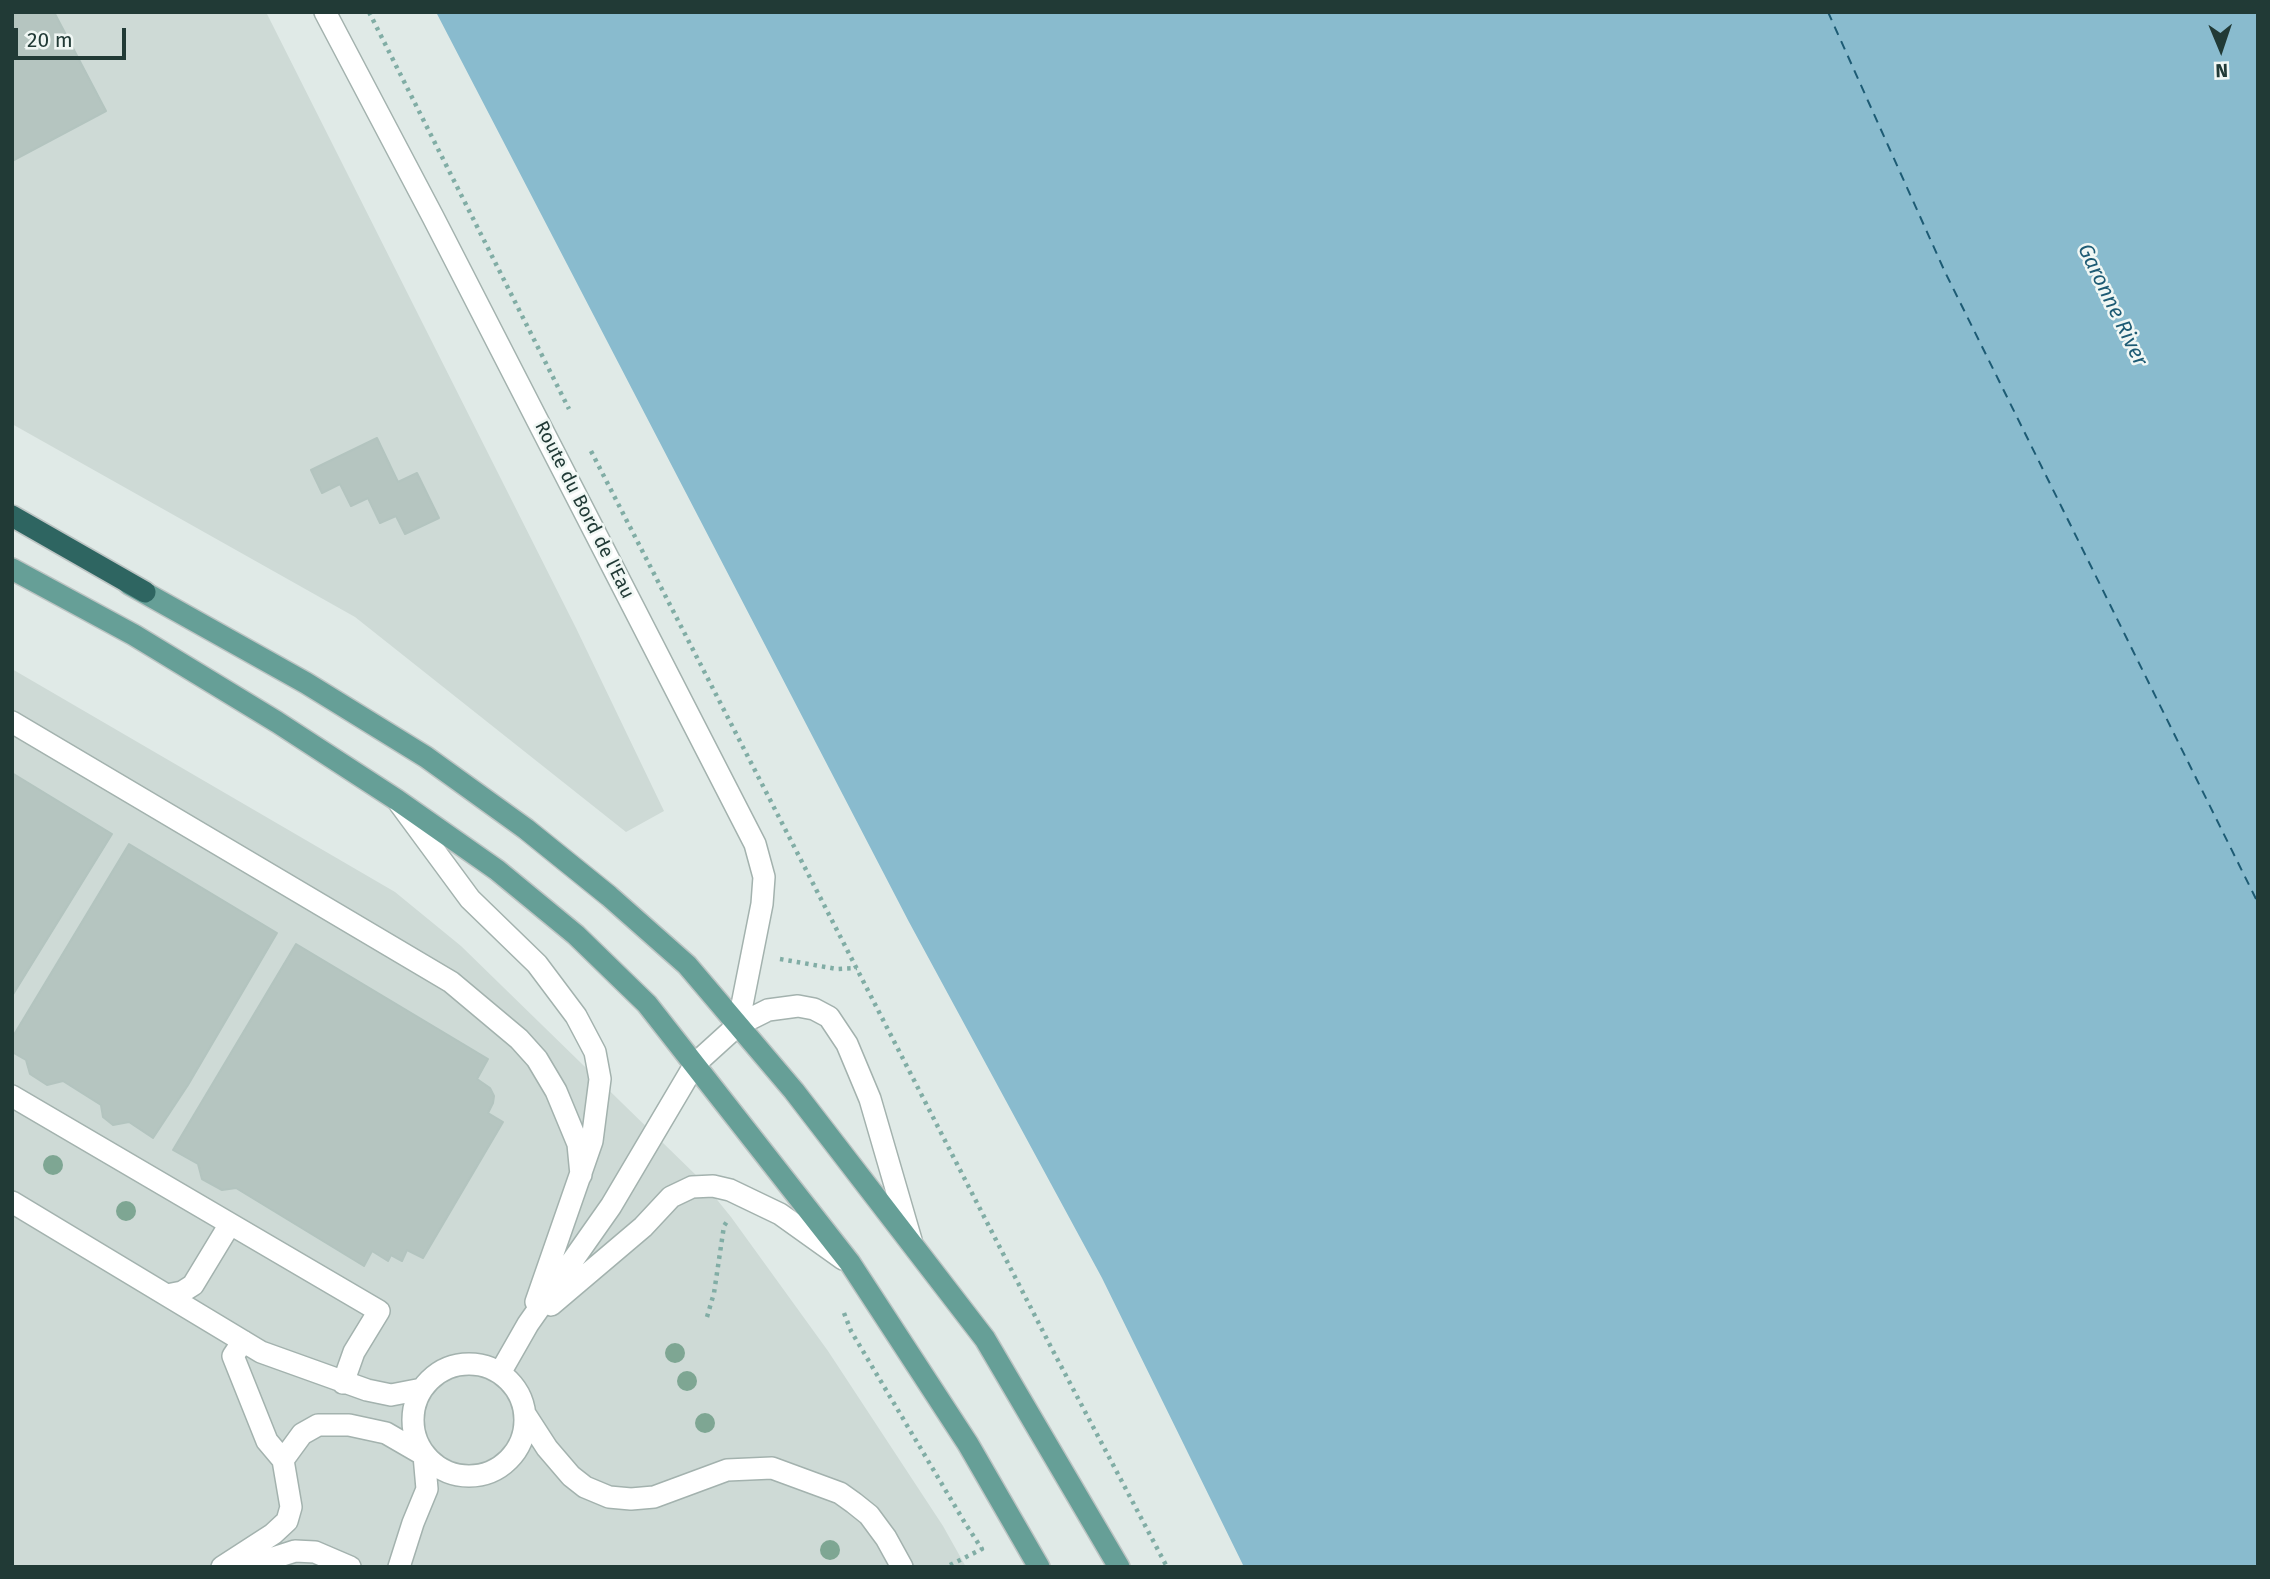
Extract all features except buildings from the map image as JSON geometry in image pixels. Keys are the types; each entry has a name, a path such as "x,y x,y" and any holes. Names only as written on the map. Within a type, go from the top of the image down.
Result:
{"highway":[{"path":"12,516 145,592"}],"main road":[{"path":"12,523 145,592 306,683 425,757 526,828 687,965 775,1068 911,1240 985,1339 1119,1567"},
{"path":"12,569 134,635 277,722 397,800 497,870 576,935 647,1004 850,1263 968,1444 1039,1567"}],"street":[{"name":"Route du Bord de l'Eau","path":"325,12 755,844 764,877 762,904 738,1025"},
{"path":"12,722 451,982 519,1039 537,1059 556,1091 578,1144 581,1175"},
{"path":"397,800 470,899 537,964 576,1016 595,1052 600,1079 592,1141 528,1324"},
{"path":"500,1373 528,1324 611,1206 695,1063 738,1025 768,1010 783,1007 814,1009 830,1017 847,1044 870,1100 911,1240"},
{"path":"12,1096 379,1311 354,1352 343,1383"},
{"path":"528,1324 643,1227 671,1197 692,1187 713,1186 730,1190 780,1214 850,1263"},
{"path":"12,1202 261,1352 343,1383 391,1395 422,1389"},
{"path":"167,1295 181,1292 193,1285 230,1223"},
{"path":"222,1567 273,1534 287,1521 291,1507 284,1460 267,1441 233,1356 243,1341"},
{"path":"284,1460 302,1434 318,1425 349,1425 386,1433 424,1455 438,1467 455,1475 472,1477 491,1472 506,1463 517,1449 524,1432 525,1414 521,1398 512,1384 500,1373 475,1365 449,1367 434,1376 422,1389 416,1401 412,1422 417,1443 424,1455 427,1489 399,1567"},
{"path":"525,1414 547,1448 571,1476 585,1487 610,1497 654,1497 727,1470 758,1467 772,1468 840,1493 869,1515 887,1538 902,1567"},
{"path":"231,1567 295,1551 315,1552 350,1567"}],"path":[{"path":"369,12 574,420"},
{"path":"587,444 1052,1349 1167,1567"},
{"path":"752,952 797,963 837,969 857,968"},
{"path":"707,1317 714,1293 724,1226 734,1212"},
{"path":"843,1311 851,1331 982,1549 946,1567"}],"shaded area":[{"path":"12,12 266,12 576,628 664,811 626,832 355,617 12,424"},
{"path":"12,669 395,892 461,946 701,1180 828,1351 943,1526 966,1567 12,1567"}],"water":[{"name":"Garonne River","path":"436,12 2258,12 2258,1567 1244,1567 1102,1278 909,922"}],"ferry route":[{"path":"1828,12 1945,272 2258,903"}]}
